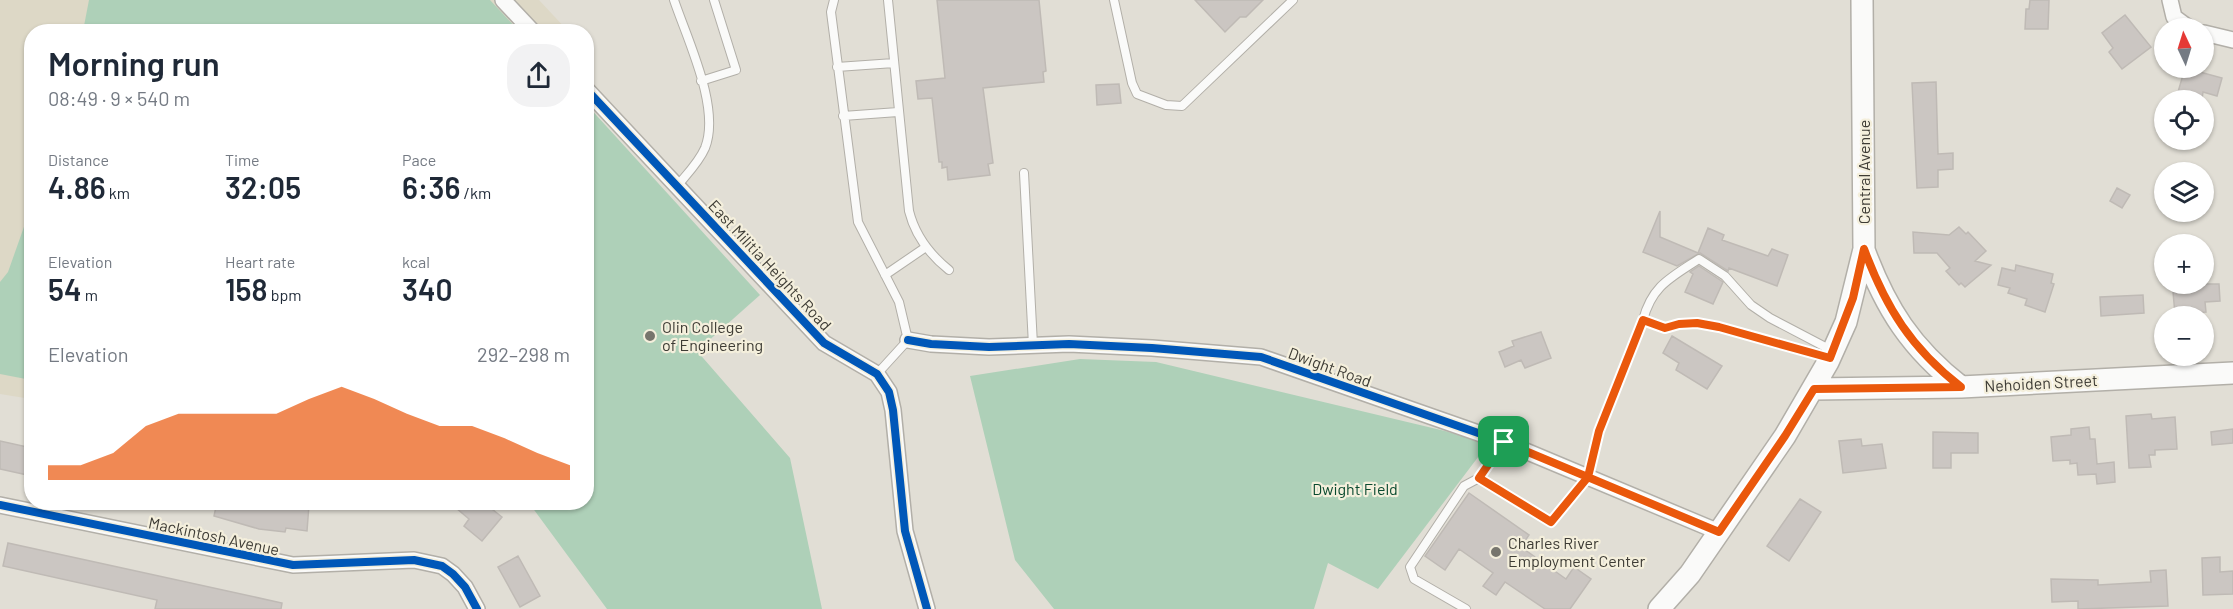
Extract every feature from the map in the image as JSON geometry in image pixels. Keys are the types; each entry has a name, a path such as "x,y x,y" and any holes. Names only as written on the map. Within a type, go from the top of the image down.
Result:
{"main road":[{"name":"Central Avenue","path":"1659,609 1690,574 1785,436 1832,355 1853,298 1864,249 1862,0"},
{"path":"1864,249 1881,292 1904,331 1933,363 1961,387"},
{"name":"Nehoiden Street","path":"1814,389 1961,387 2233,373"}],"street":[{"path":"503,0 526,24"},
{"path":"2170,0 2175,18"},
{"path":"2214,35 2233,40"},
{"name":"East Militia Heights Road","path":"594,97 824,343 878,374"},
{"name":"Dwight Road","path":"908,339 931,344 988,347 1069,344 1261,357 1504,442 1719,532"},
{"path":"878,374 889,392 893,410 905,531 927,609"},
{"name":"Mackintosh Avenue","path":"0,505 293,566 354,563 380,559 414,560 442,566 465,587 477,609"}],"lane":[{"path":"674,0 707,100 709,134 697,162 678,185"},
{"path":"701,81 736,70 714,0"},
{"path":"834,0 831,12 858,222 899,302 908,339 878,374"},
{"path":"888,0 909,211 913,227 932,256 949,270"},
{"path":"1114,0 1131,84 1137,94 1166,105 1182,106 1293,0"},
{"path":"837,67 894,63"},
{"path":"843,116 898,112"},
{"path":"1024,173 1033,345"},
{"path":"885,275 926,247"},
{"path":"1479,478 1551,522 1588,477 1599,431 1649,300 1664,282 1699,259 1725,276 1751,305 1832,355"},
{"path":"1643,320 1665,328 1697,323 1719,327 1832,355"},
{"path":"1466,609 1414,579 1410,567 1464,486 1479,478 1504,442"}],"shaded area":[{"path":"0,0 539,0 561,24 24,24 24,398 0,394"}],"green space":[{"path":"89,0 490,0 512,24 84,24"},
{"name":"Olin College of Engineering","path":"594,113 760,295 697,351 790,458 822,609 607,609 534,510 594,510"},
{"path":"24,227 24,379 0,374 0,282 8,272"},
{"name":"Dwight Field","path":"1080,359 1156,362 1445,431 1488,444 1378,589 1328,563 1314,609 1054,609 1015,560 970,376"}],"building":[{"path":"937,0 1039,0 1046,71 1043,72 1044,82 983,88 993,163 988,164 990,175 948,180 947,167 942,168 942,162 939,162 932,98 918,99 916,81 945,78"},
{"path":"1195,0 1263,0 1246,17 1240,17 1225,32"},
{"path":"2030,0 2049,0 2048,29 2025,29 2026,9 2029,9"},
{"path":"2125,15 2151,47 2122,69 2109,52 2113,48 2102,33"},
{"path":"2214,76 2222,78 2217,96 2214,95 2214,90 2179,90 2182,78 2214,78"},
{"path":"1936,82 1938,154 1953,153 1953,169 1938,170 1938,187 1917,188 1912,83"},
{"path":"1119,84 1121,103 1097,105 1096,85"},
{"path":"2117,188 2130,195 2122,208 2110,201"},
{"path":"1660,211 1660,237 1698,253 1708,228 1724,235 1722,240 1768,256 1772,249 1788,255 1777,286 1729,268 1728,271 1700,253 1677,266 1643,252"},
{"path":"1959,227 1966,234 1968,232 1986,251 1975,261 1991,265 1965,287 1961,283 1959,285 1946,271 1950,268 1937,253 1914,253 1913,232 1949,235"},
{"path":"2016,265 2053,274 2051,283 2054,284 2045,312 2025,305 2027,299 2008,293 2010,288 1998,285 2002,268 2015,271"},
{"path":"1699,266 1723,282 1713,304 1685,292 1693,274 1690,272"},
{"path":"2214,284 2219,284 2220,301 2205,302 2205,306 2174,306 2173,294 2214,294"},
{"path":"2143,295 2144,313 2101,316 2100,297"},
{"path":"1541,332 1551,358 1525,368 1521,360 1505,367 1499,352 1514,346 1512,341"},
{"path":"1672,336 1722,366 1707,389 1676,370 1679,363 1663,353"},
{"path":"2151,414 2152,419 2175,417 2177,449 2155,450 2155,455 2149,455 2151,467 2129,468 2126,416"},
{"path":"2089,427 2090,439 2095,439 2097,464 2114,462 2115,482 2097,484 2096,474 2078,475 2077,463 2070,464 2070,460 2053,461 2051,437 2071,435 2071,429"},
{"path":"2233,429 2233,443 2212,445 2211,432"},
{"path":"1933,432 1978,433 1978,453 1951,453 1951,468 1933,468"},
{"path":"1861,439 1862,446 1882,444 1886,468 1843,473 1839,441"},
{"path":"0,441 24,446 24,474 0,469"},
{"name":"Charles River Employment Center","path":"1469,493 1529,535 1521,547 1566,579 1574,567 1591,579 1570,609 1545,609 1505,582 1496,595 1483,586 1493,573 1459,549 1445,570 1425,556"},
{"path":"1800,499 1821,512 1789,561 1767,546"},
{"path":"215,510 309,510 307,531 286,528 285,532 259,529 214,516"},
{"path":"458,510 493,510 502,517 482,541 464,526 469,519"},
{"path":"8,543 282,603 281,609 155,609 157,600 3,566"},
{"path":"518,556 540,596 520,607 498,567"},
{"path":"2220,557 2220,572 2233,571 2233,594 2203,595 2202,558"},
{"path":"2166,570 2168,606 2078,609 2078,601 2052,602 2051,579 2098,580 2098,585 2151,582 2150,571"}],"cycle path":[{"path":"594,98 824,343 877,374 889,392 893,410 905,531 927,609"},
{"path":"908,340 931,344 989,347 1069,344 1261,357 1504,442 1719,532"},
{"path":"0,505 24,510"},
{"path":"24,510 293,565 414,560 442,566 465,587 477,609"}],"place":[{"name":"Olin College of Engineering","path":"650,336"},
{"name":"Charles River Employment Center","path":"1496,552"}],"route":[{"path":"1504,442 1479,478 1551,522 1588,477 1599,431 1643,320 1665,328 1697,323 1719,327 1830,358 1853,298 1864,249 1881,292 1904,331 1940,370 1961,387 1814,389 1785,436 1719,532 1653,505 1588,477 1504,442"}]}
